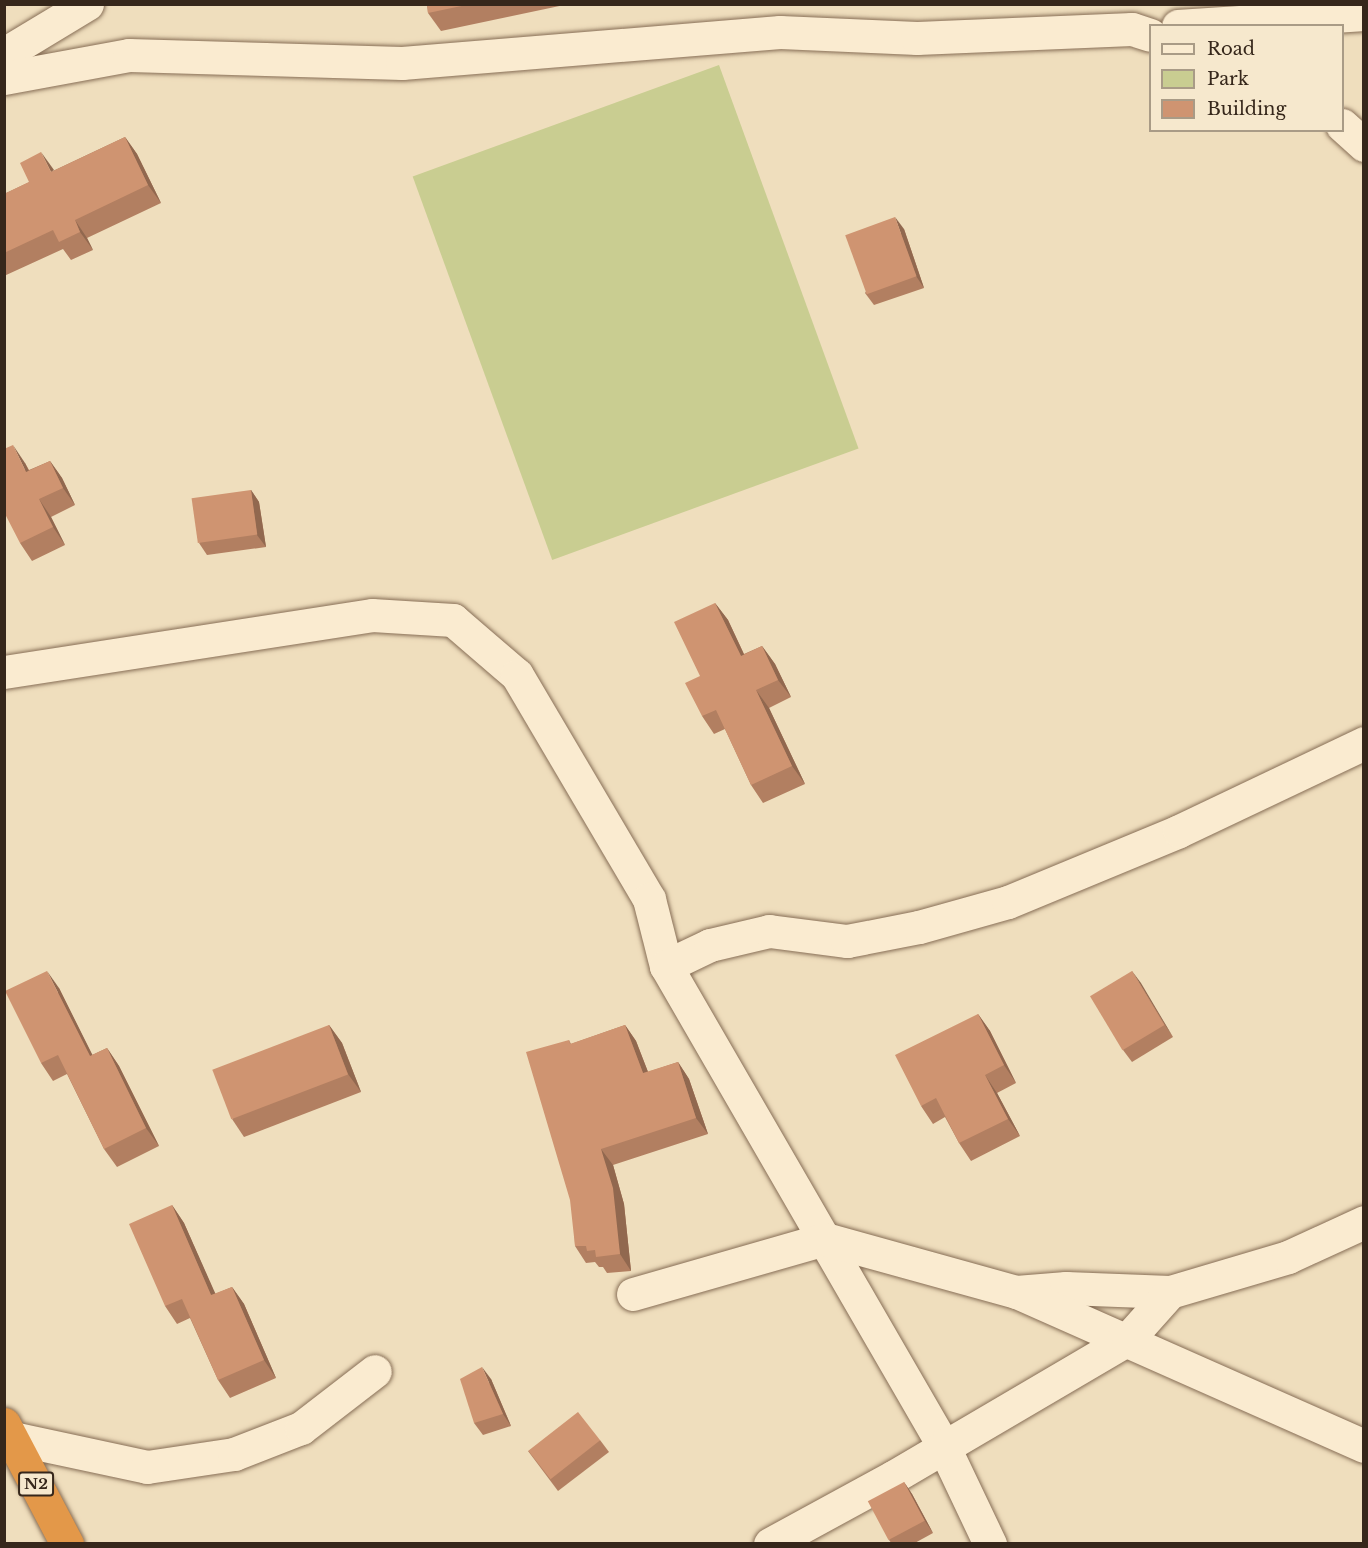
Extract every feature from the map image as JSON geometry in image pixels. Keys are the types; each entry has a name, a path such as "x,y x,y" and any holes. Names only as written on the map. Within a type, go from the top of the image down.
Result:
{"highway":[{"name":"N2","path":"8,1431 67,1544"}],"street":[{"path":"4,54 87,4"},
{"path":"1209,24 1364,14"},
{"path":"4,78 129,55 402,63 780,32 917,38 1144,30"},
{"path":"1344,127 1364,145"},
{"path":"4,672 372,615 453,620 517,675 649,899 666,966 942,1445 990,1544"},
{"path":"666,966 710,945 768,931 847,941 919,927 1008,902 1179,831 1364,743"},
{"path":"1016,1292 1066,1288 1170,1292 1288,1257 1364,1222"},
{"path":"633,1294 825,1239 1016,1292 1128,1339 1364,1446"},
{"path":"770,1544 893,1477 942,1445 1128,1339 1170,1292"},
{"path":"8,1431 147,1467 234,1454 301,1428 375,1371"}],"green space":[{"path":"719,65 859,448 552,560 413,176"}],"building":[{"path":"427,4 471,4 428,13"},
{"path":"125,137 148,185 75,220 80,232 59,242 53,230 4,253 4,194 29,182 20,163 41,152 51,172"},
{"path":"895,217 917,276 867,294 845,235"},
{"path":"13,445 26,472 50,461 63,488 39,499 53,527 20,543 4,512 4,449"},
{"path":"251,490 257,535 198,543 192,498"},
{"path":"715,603 741,656 762,646 778,680 756,690 792,766 751,785 716,710 702,716 685,683 700,676 674,622"},
{"path":"47,971 90,1056 107,1048 146,1128 104,1149 58,1055 41,1063 5,991"},
{"path":"1132,971 1164,1025 1122,1050 1090,996"},
{"path":"978,1014 1004,1065 985,1075 1008,1119 959,1143 936,1098 921,1106 895,1055"},
{"path":"329,1025 348,1074 231,1119 212,1070"},
{"path":"625,1025 643,1073 678,1062 696,1118 601,1149 613,1188 620,1254 596,1257 595,1250 587,1251 586,1246 575,1246 570,1200 526,1052 569,1040 570,1044"},
{"path":"172,1205 211,1295 232,1287 264,1360 218,1380 182,1299 165,1306 129,1224"},
{"path":"482,1367 503,1414 474,1423 460,1379"},
{"path":"578,1412 600,1440 551,1479 528,1451"},
{"path":"904,1482 925,1521 888,1540 868,1501"}]}
